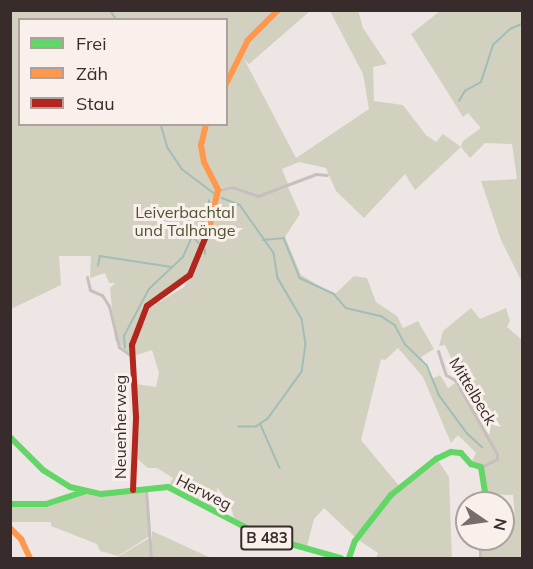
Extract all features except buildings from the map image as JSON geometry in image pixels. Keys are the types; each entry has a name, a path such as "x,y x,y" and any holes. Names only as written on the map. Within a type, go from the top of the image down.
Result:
{"street":[{"path":"228,80 248,40 278,10"},
{"path":"132,356 147,306 179,286 194,268 214,216 218,190 203,158 201,140 205,126"},
{"path":"218,190 232,187 261,195 316,174 327,175"},
{"name":"Neuenherweg","path":"87,277 90,290 105,298 110,306 119,347 132,356 136,417 133,490"},
{"name":"Mittelbeck","path":"438,351 446,375 455,380 497,454 497,459 482,467"},
{"name":"B 483","path":"10,437 53,477 84,492"},
{"path":"350,558 355,541 384,503 436,459 458,452 471,464 482,467 485,491"},
{"path":"146,488 152,558"},
{"name":"Herweg","path":"84,492 146,488 174,489 262,536 341,558"},
{"path":"10,504 46,504 84,492"},
{"path":"10,528 21,539 30,558"}],"green space":[{"path":"358,10 363,28 387,64 373,67 374,101 403,105 426,135 436,142 443,134 461,147 415,190 405,174 364,218 336,191 326,168 299,162 282,169 288,184 258,196 231,186 219,188 206,166 202,141 209,126 228,126 228,86 252,39 280,11 310,11 249,64 244,59 296,158 369,109 363,74 330,11"},
{"name":"Leiverbachtal und Talhänge","path":"11,11 276,11 246,41 228,77 228,18 18,18 18,126 205,126 199,147 217,192 231,187 258,197 288,187 300,214 285,237 301,275 334,295 354,276 367,278 376,302 397,316 403,328 418,321 434,349 421,357 432,379 440,375 448,388 455,383 490,443 454,378 459,375 445,345 439,346 443,331 471,308 480,319 506,308 510,321 507,327 522,340 522,558 481,558 481,551 515,551 515,491 487,491 480,466 471,463 476,453 458,435 451,443 423,377 398,348 385,360 381,359 361,440 400,487 437,459 449,477 452,558 376,558 378,553 357,539 324,508 314,519 307,546 262,535 236,523 229,502 217,487 216,512 168,487 173,478 157,468 148,468 135,457 136,384 156,387 159,373 152,350 134,356 134,345 150,308 184,287 198,262 177,286 146,305 130,354 115,340 110,288 115,283 109,283 105,273 90,278 91,256 59,256 61,285 11,309"},
{"path":"440,11 522,11 522,282 501,240 481,181 517,179 512,144 485,143 470,158 461,147 463,141 481,128 468,113 463,117 411,34"},
{"path":"145,488 151,535 118,556 100,551 97,544 51,526 51,522 11,522 10,505 46,504 85,492"},
{"path":"152,531 211,558 116,558 151,537 152,549"}],"waterway":[{"path":"110,10 116,18"},
{"path":"459,101 465,91 481,82 493,45 510,29 522,24"},
{"path":"162,126 168,148 182,169 215,194"},
{"path":"222,198 240,205 274,253 278,278 302,319 306,344 302,372 268,419 256,427 239,427"},
{"path":"125,348 124,336 149,289 183,257 195,230 210,213 209,201"},
{"path":"193,237 200,244"},
{"path":"263,240 284,238 300,278 334,294 346,308 381,316 395,325 405,344 427,365 439,395 467,433 482,447"},
{"path":"98,266 100,256 171,267"},
{"path":"261,425 280,468"}],"traffic: fast":[{"path":"10,437 43,470 70,487 101,494 168,487 262,536 341,558"},
{"path":"349,558 355,541 391,495 436,459 451,452 461,453 471,464 481,467 485,491"},
{"path":"10,504 46,504 84,492"}],"traffic: slow":[{"path":"228,80 248,40 278,10"},
{"path":"206,126 201,145 204,162 218,190 209,229"},
{"path":"10,528 21,539 30,558"}],"traffic: jam":[{"path":"133,490 136,417 132,345 147,306 190,275 209,229"}]}
